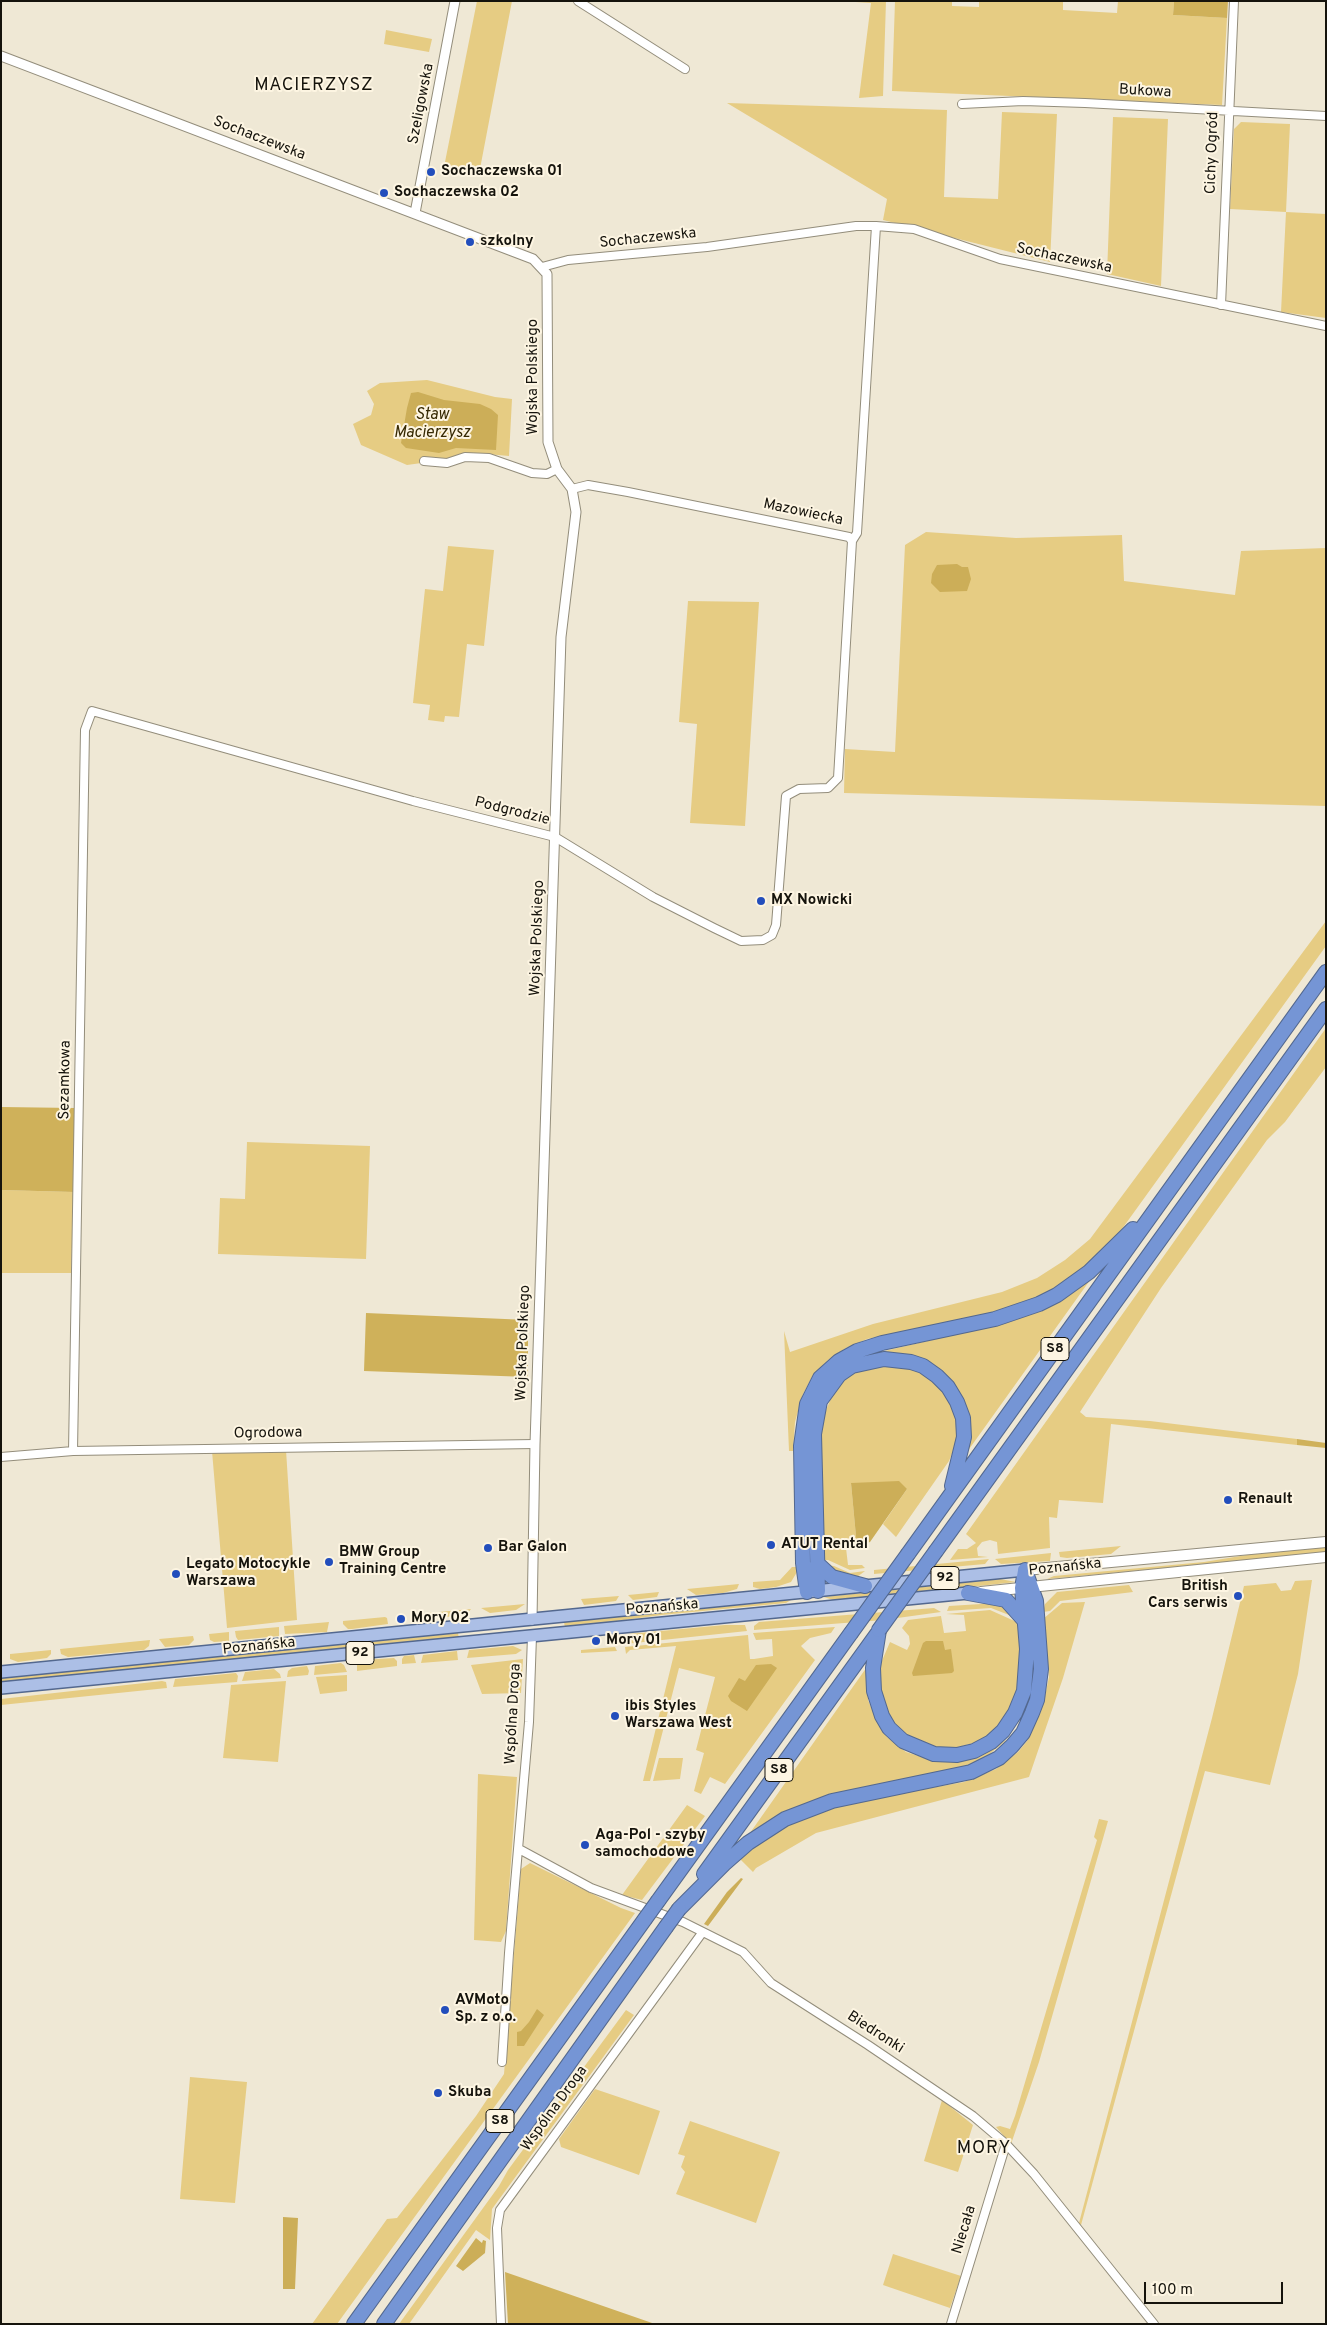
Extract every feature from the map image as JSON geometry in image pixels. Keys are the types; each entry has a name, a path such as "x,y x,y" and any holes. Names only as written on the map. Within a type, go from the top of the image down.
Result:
{"highway":[{"name":"S8","path":"354,2324 1326,972"},
{"name":"S8","path":"384,2324 666,1927 1326,1009"},
{"path":"812,1592 803,1558 801,1446 807,1404 820,1378 839,1361 857,1351 995,1319 1025,1310 1057,1295 1096,1266 1160,1202"},
{"path":"812,1592 817,1563 813,1447 815,1421 820,1401 830,1385 852,1366 869,1361 899,1360 923,1366 948,1387 960,1410 964,1437 961,1455 949,1496"},
{"path":"817,1563 832,1577 865,1586"},
{"path":"879,1630 873,1668 874,1691 882,1716 889,1728 903,1741 918,1749 934,1754 957,1755 974,1751 990,1742 1003,1731 1015,1713 1024,1691 1026,1670 1023,1619 1027,1587 1026,1570"},
{"path":"679,1909 730,1858 764,1832 785,1820 832,1801 971,1772 999,1758 1012,1746 1022,1733 1032,1713 1040,1686 1040,1653 1036,1601 1027,1587"},
{"path":"968,1593 1001,1598 1011,1604 1023,1619"}],"main road":[{"name":"Poznańska","path":"1,1672 1326,1542"},
{"name":"Poznańska","path":"1,1688 1326,1557"},
{"path":"812,1592 814,1609"}],"street":[{"name":"Szeligowska","path":"415,213 455,1"},
{"path":"578,1 685,69"},
{"name":"Cichy Ogród","path":"1221,305 1234,1"},
{"name":"Sochaczewska","path":"1,56 533,259 542,267 568,260 735,243 856,226 876,226 914,229 1000,260 1326,326"},
{"name":"Bukowa","path":"962,104 1023,101 1076,102 1194,108 1229,113 1326,116"},
{"path":"852,541 857,533 876,226"},
{"name":"Wojska Polskiego","path":"532,1620 535,1444 561,637 576,512 572,489 557,469 548,442 548,296 547,274 542,267"},
{"path":"424,461 446,464 465,458 489,458 532,473 546,474 557,469"},
{"name":"Mazowiecka","path":"572,489 588,486 628,492 849,537 852,541 838,778"},
{"name":"Podgrodzie","path":"92,711 413,801 555,838 646,893 741,941 763,940 772,935 776,924 786,796 799,789 828,788 838,778"},
{"name":"Sezamkowa","path":"73,1451 85,730 92,711"},
{"name":"Ogrodowa","path":"1,1457 73,1451 535,1444"},
{"name":"Wspólna Droga","path":"502,2062 509,1953 529,1722 532,1636"},
{"name":"Biedronki","path":"519,1849 591,1888 683,1922 743,1952 771,1983 951,2100 1006,2144 1034,2174 1154,2324"},
{"name":"Wspólna Droga","path":"501,2324 497,2228 500,2210 702,1933"},
{"name":"Niecała","path":"951,2324 1006,2144"}],"shaded area":[{"path":"477,1 512,1 479,174 444,167"},
{"path":"840,1 886,1 883,96 859,98 871,3"},
{"path":"895,1 952,1 952,6 979,7 979,1 1063,1 1063,10 1117,13 1118,1 1174,1 1173,15 1227,18 1222,105 892,91"},
{"path":"1174,1 1228,1 1227,18 1173,15"},
{"path":"386,30 432,39 429,52 384,44"},
{"path":"727,103 947,110 944,197 998,199 1002,112 1057,114 1050,262 883,220 887,199"},
{"path":"1113,117 1168,119 1161,286 1107,274"},
{"path":"1241,122 1290,124 1286,212 1230,209 1234,129"},
{"path":"1286,212 1326,214 1326,318 1281,312"},
{"path":"427,380 495,397 512,399 509,456 487,454 407,465 361,445 353,424 371,415 374,404 367,391 380,383"},
{"path":"926,532 1016,538 1122,535 1124,581 1235,595 1241,551 1326,548 1326,806 844,793 845,749 895,752 905,545"},
{"path":"448,546 494,550 484,646 467,644 459,717 445,716 444,722 428,720 430,705 413,703 425,589 443,591"},
{"path":"688,601 759,602 745,826 690,823 697,724 679,722"},
{"path":"1326,921 1326,946 1114,1240 1097,1259 1047,1294 1005,1310 867,1339 846,1348 828,1360 812,1377 803,1394 795,1422 793,1451 789,1451 784,1331 790,1352 873,1324 1002,1292 1037,1278 1065,1260 1090,1239"},
{"path":"1326,1028 1326,1067 1285,1122 1267,1140 1161,1288 1080,1412 1086,1417 1150,1421 1297,1439 1297,1445 1111,1424 1103,1503 1059,1500 1057,1518 1049,1517 1050,1548 998,1554 997,1542 990,1540 982,1542 977,1548 978,1556 988,1557 950,1560 958,1549 967,1549 976,1543 966,1534"},
{"path":"1,1107 75,1108 74,1192 1,1190"},
{"path":"247,1142 370,1146 366,1259 218,1254 220,1198 245,1199"},
{"path":"1,1190 74,1192 71,1273 1,1273"},
{"path":"1093,1276 967,1452 959,1392 949,1378 932,1363 899,1353 876,1353 974,1330 1032,1313 1067,1297"},
{"path":"366,1313 528,1320 528,1377 364,1371"},
{"path":"881,1364 917,1370 935,1381 948,1397 955,1415 957,1433 955,1446 949,1461 896,1537 883,1524 907,1489 851,1483 857,1547 846,1548 848,1565 862,1565 865,1568 850,1570 828,1560 823,1560 820,1428 834,1391 848,1376 865,1367"},
{"path":"1297,1439 1326,1443 1326,1448 1297,1445"},
{"path":"286,1450 297,1620 227,1628 212,1451"},
{"path":"1121,1546 1111,1554 1067,1558 1060,1557 1059,1552"},
{"path":"1326,1547 1326,1553 1047,1579 1054,1576 1204,1562 1259,1553"},
{"path":"1051,1553 1050,1561 1001,1564 995,1559"},
{"path":"989,1559 985,1564 874,1574 874,1570"},
{"path":"825,1565 834,1566 850,1573 865,1571 857,1577 842,1577"},
{"path":"792,1567 797,1567 797,1572 791,1582 776,1587 760,1589 753,1587 753,1582 780,1580"},
{"path":"1000,1579 1016,1582 836,1601 824,1597"},
{"path":"1312,1580 1298,1674 1270,1785 1205,1771 1081,2225 1079,2223 1212,1718 1244,1586 1276,1583 1281,1591 1291,1590 1295,1581"},
{"path":"739,1584 737,1589 723,1593 696,1595 687,1589"},
{"path":"1129,1585 1133,1592 1060,1601 1050,1611 1043,1612 1045,1604 1057,1592"},
{"path":"659,1592 657,1597 633,1600 628,1595"},
{"path":"619,1596 616,1601 584,1605 581,1599"},
{"path":"791,1600 786,1603 661,1615 565,1628 564,1622"},
{"path":"1085,1602 1063,1678 1029,1777 816,1833 756,1868 753,1872 740,1859 754,1846 791,1823 811,1814 863,1800 964,1782 996,1769 1018,1752 1027,1741 1043,1705 1049,1677 1043,1619 1062,1603"},
{"path":"997,1603 1016,1615 1009,1615 991,1608 947,1611 949,1606"},
{"path":"525,1604 516,1610 490,1613 481,1608"},
{"path":"934,1608 941,1612 883,1620 754,1630 754,1626 759,1622"},
{"path":"471,1609 466,1615 415,1620 417,1614"},
{"path":"990,1610 1019,1623 1021,1673 1016,1700 1004,1722 992,1734 977,1742 955,1748 932,1749 911,1740 888,1717 881,1702 878,1670 890,1642 907,1650 910,1644 909,1636 902,1628 908,1620 941,1616 944,1633 966,1631 964,1615 946,1614"},
{"path":"385,1617 388,1624 348,1629 343,1624 343,1621"},
{"path":"329,1622 327,1632 285,1634 284,1626"},
{"path":"725,1625 745,1625 747,1631 625,1644 625,1639 629,1634"},
{"path":"279,1627 279,1636 238,1640 235,1631"},
{"path":"835,1627 831,1633 810,1638 801,1646 815,1660 725,1784 710,1777 701,1794 694,1791 704,1753 696,1750 715,1677 679,1668 650,1781 643,1781 676,1646 630,1650 626,1654 625,1647 748,1635 750,1659 754,1659 773,1656 772,1639 756,1640 753,1633"},
{"path":"229,1632 229,1641 214,1642 210,1640 209,1634"},
{"path":"458,1633 459,1638 1,1684 1,1677"},
{"path":"193,1636 194,1640 189,1645 165,1647 159,1639"},
{"path":"150,1640 149,1646 144,1650 68,1657 61,1654 60,1649"},
{"path":"513,1646 522,1650 516,1654 467,1658 469,1650"},
{"path":"615,1647 617,1651 581,1653 581,1650"},
{"path":"51,1650 51,1654 47,1658 18,1662 10,1659 10,1654"},
{"path":"457,1651 458,1660 421,1663 423,1655"},
{"path":"414,1655 416,1663 402,1664 404,1656"},
{"path":"394,1658 397,1661 397,1666 357,1671 357,1665 363,1660"},
{"path":"523,1659 521,1693 482,1694 471,1665"},
{"path":"341,1663 347,1672 314,1675 315,1666"},
{"path":"869,1664 868,1700 877,1722 887,1737 906,1752 928,1759 950,1761 985,1752 1008,1739 981,1761 951,1771 871,1786 815,1800 785,1813 745,1840"},
{"path":"307,1666 308,1675 287,1677 288,1671 292,1668"},
{"path":"274,1669 280,1674 281,1678 242,1681 245,1672"},
{"path":"236,1673 238,1676 237,1682 173,1687 175,1679"},
{"path":"347,1675 347,1691 320,1694 316,1677"},
{"path":"286,1681 278,1762 223,1758 231,1685"},
{"path":"166,1682 167,1688 1,1705 1,1699"},
{"path":"659,1758 683,1758 680,1779 653,1781"},
{"path":"478,1774 517,1777 506,1931 501,1942 474,1940"},
{"path":"687,1805 705,1816 642,1900 622,1895"},
{"path":"1099,1819 1108,1821 1039,2062 1011,2144 996,2127 1000,2126 1010,2129 1015,2116 1097,1840 1094,1837"},
{"path":"530,1863 621,1908 635,1913 337,2324 312,2324 387,2219 397,2218 476,2116 504,2074 521,1869"},
{"path":"626,2010 634,2015 492,2209 490,2240 476,2230 409,2324 399,2324 499,2186 508,2170"},
{"path":"190,2077 247,2082 235,2203 180,2199"},
{"path":"595,2089 660,2111 639,2175 561,2147 559,2139"},
{"path":"942,2100 973,2125 958,2172 924,2161"},
{"path":"690,2121 780,2152 756,2223 676,2194 685,2172 681,2167 685,2156 678,2154"},
{"path":"893,2254 961,2276 950,2308 883,2285"},
{"path":"505,2272 655,2324 508,2324"}],"water":[{"name":"Staw Macierzysz","path":"418,392 444,400 480,404 491,409 498,415 496,450 456,448 439,453 406,448 401,443 407,408 411,393"},
{"path":"957,564 962,567 968,567 971,579 967,591 940,592 931,583 932,574 937,565"},
{"path":"899,1481 907,1489 870,1542 857,1547 851,1483"},
{"path":"926,1641 943,1641 945,1650 951,1649 954,1671 952,1673 913,1676 912,1673 923,1643"},
{"path":"771,1664 777,1668 747,1711 731,1701 728,1696 739,1678 745,1681 756,1665"},
{"path":"741,1878 743,1879 708,1926 704,1924 727,1892"},
{"path":"537,2009 544,2015 524,2046 517,2046 517,2032 521,2031 529,2022"},
{"path":"283,2217 298,2218 295,2289 283,2289"},
{"path":"476,2238 482,2243 483,2240 486,2241 485,2253 463,2271 456,2266"}],"place":[{"name":"Sochaczewska 01","path":"431,172"},
{"name":"Sochaczewska 02","path":"384,193"},
{"name":"szkolny","path":"470,242"},
{"name":"MX Nowicki","path":"761,901"},
{"name":"Renault","path":"1228,1500"},
{"name":"ATUT Rental","path":"771,1545"},
{"name":"Bar Galon","path":"488,1548"},
{"name":"BMW Group Training Centre","path":"329,1562"},
{"name":"Legato Motocykle Warszawa","path":"176,1574"},
{"name":"British Cars serwis","path":"1238,1596"},
{"name":"Mory 02","path":"401,1619"},
{"name":"Mory 01","path":"596,1641"},
{"name":"ibis Styles Warszawa West","path":"615,1716"},
{"name":"Aga-Pol - szyby samochodowe","path":"585,1845"},
{"name":"AVMoto Sp. z o.o.","path":"445,2010"},
{"name":"Skuba","path":"438,2093"}],"district":[{"name":"MACIERZYSZ","path":"314,86"},
{"name":"MORY","path":"984,2149"}]}
